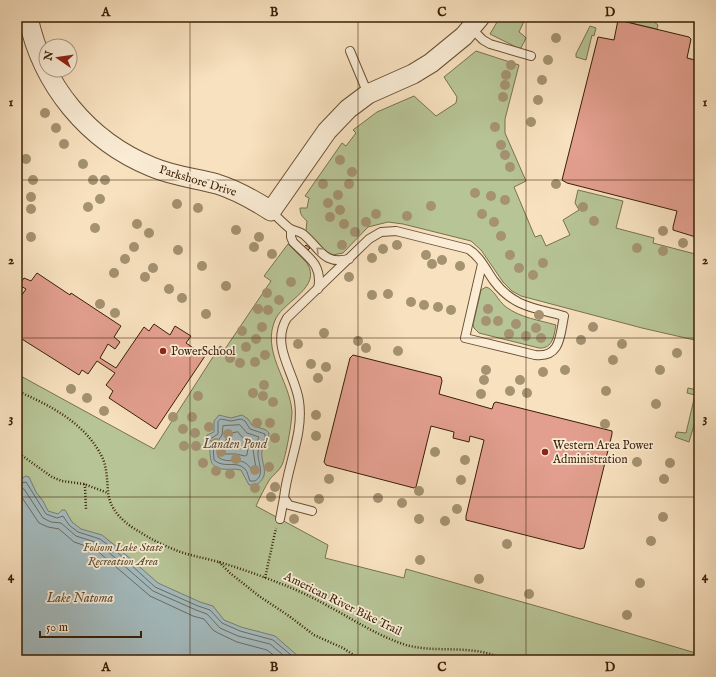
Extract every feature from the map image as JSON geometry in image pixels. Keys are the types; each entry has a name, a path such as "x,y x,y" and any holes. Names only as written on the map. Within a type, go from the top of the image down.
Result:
{"street":[{"name":"Parkshore Drive","path":"28,17 36,48 44,68 67,104 96,134 122,153 152,167 172,174 217,184 237,192 271,211"},
{"path":"271,211 334,123 348,109 368,94 413,74 431,63 448,51 476,23"}],"lane":[{"path":"476,23 483,40 490,44 531,56"},
{"path":"350,51 368,94"},
{"path":"271,211 291,230 298,231 303,234 330,259 340,261 350,258"},
{"path":"291,230 293,242 318,268 320,278 318,289"},
{"path":"280,519 300,414 297,391 282,349 282,330 285,321 375,234 391,231 468,249 474,254 482,264 498,286 515,302 564,316 556,348 551,353 541,356 535,355 465,338 482,264"},
{"path":"284,498 287,504 312,512"}],"path":[{"name":"American River Bike Trail","path":"17,391 69,419 86,433 99,451 103,460 106,468 108,494 117,514 140,533 178,551 217,561 279,583 318,601 390,640 425,649 482,651 504,660"},
{"path":"17,452 52,477 62,481 84,484 108,494"},
{"path":"84,484 86,509"},
{"path":"265,578 275,529 280,519"},
{"path":"217,561 259,596 314,635 343,648 361,660"}],"green space":[{"path":"500,17 526,17 519,32 526,38 521,48 518,48 490,34"},
{"path":"631,17 648,17 658,25 657,29 631,23"},
{"path":"590,26 596,28 594,36 592,35 586,60 576,57 576,54"},
{"path":"476,51 519,65 505,119 505,133 526,181 514,187 535,237 541,235 546,246 570,235 563,220 579,210 575,203 578,190 623,201 616,228 654,238 653,243 699,255 699,341 642,328 521,296 512,291 503,282 481,250 471,241 403,224 388,222 368,227 343,253 333,255 327,252 306,231 307,221 300,212 300,208 307,208 309,198 305,196 342,143 346,146 356,133 353,130 377,112 414,96 436,116 456,103 457,97 444,77"},
{"name":"Folsom Lake State Recreation Area","path":"288,244 307,263 310,272 310,279 301,293 281,311 276,318 272,330 271,342 277,365 290,400 292,417 284,461 278,471 270,479 256,506 328,545 325,558 404,578 406,569 699,654 699,660 17,660 17,374 154,449 220,346 225,349 271,281 264,276"},
{"path":"486,287 489,288 506,307 512,311 530,318 556,325 550,344 544,348 539,348 479,333 473,325 481,290"},
{"path":"699,384 699,408 689,442 675,437 677,432 686,433 695,395 687,393 688,388 698,390"}],"water":[{"name":"Landen Pond","path":"219,415 231,418 242,415 248,419 252,425 266,430 269,433 268,439 262,451 264,469 263,477 256,485 249,485 241,470 217,468 212,463 209,447 205,439 207,435 214,432 214,421"},
{"name":"Lake Natoma","path":"26,476 29,477 36,492 48,511 58,514 62,510 65,510 72,522 81,529 102,535 158,583 200,602 213,606 224,620 241,627 275,636 298,656 307,660 17,660 17,481"}],"building":[{"path":"618,20 689,37 691,39 687,58 699,61 699,238 673,230 677,211 567,183 562,180 598,37 614,40"},
{"path":"306,245 310,248 307,251 303,248"},
{"name":"PowerSchool","path":"37,273 70,295 71,293 121,326 114,337 120,342 115,349 108,344 100,358 116,368 144,327 149,331 154,324 170,335 175,326 191,336 186,343 205,356 156,429 109,398 113,391 106,385 115,373 97,361 88,374 82,370 79,375 17,336 17,302 26,289 19,285 24,278 31,281"},
{"name":"Western Area Power Administration","path":"353,355 441,377 442,381 439,394 492,409 494,403 496,402 612,431 584,548 580,549 466,520 484,440 470,436 469,442 453,438 454,432 431,426 416,487 414,488 326,465 324,462 350,358"}],"place":[{"name":"PowerSchool","path":"163,351"},
{"name":"Western Area Power Administration","path":"545,452"}]}
